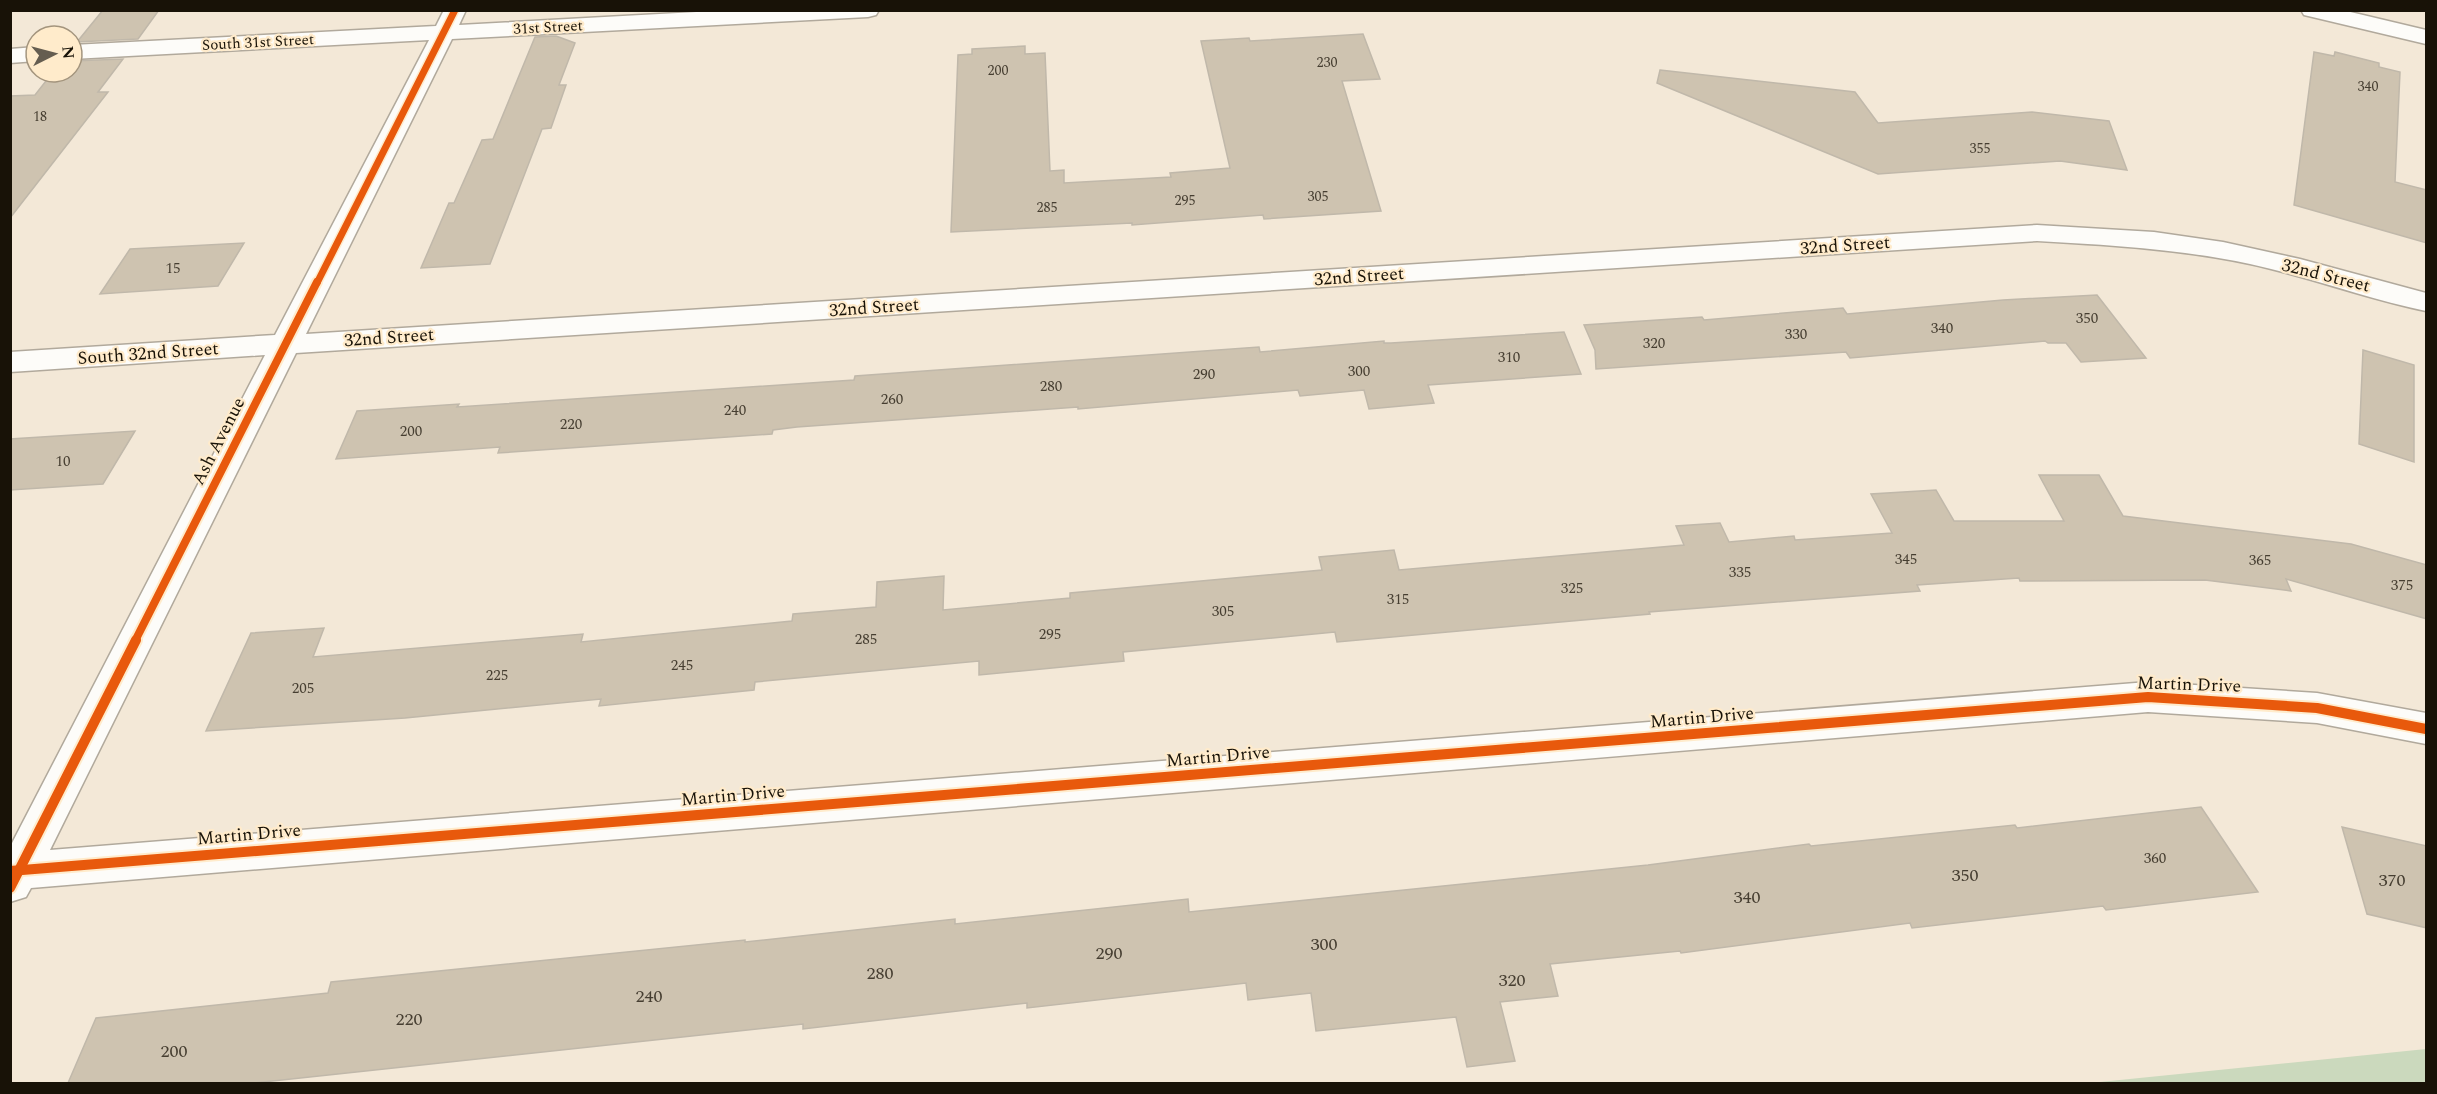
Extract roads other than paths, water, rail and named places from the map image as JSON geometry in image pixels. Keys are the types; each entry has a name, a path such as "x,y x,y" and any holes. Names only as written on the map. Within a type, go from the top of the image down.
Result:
{"street":[{"name":"31st Street","path":"450,21 868,10"},
{"path":"2312,10 2427,37"},
{"name":"South 31st Street","path":"84,51 450,21"},
{"name":"Ash Avenue","path":"14,876 450,21"},
{"name":"32nd Street","path":"286,344 2037,233 2127,237 2223,250 2322,272 2427,302"},
{"name":"South 32nd Street","path":"10,362 286,344"},
{"name":"Martin Drive","path":"14,876 2148,697 2318,708 2427,729"}]}
